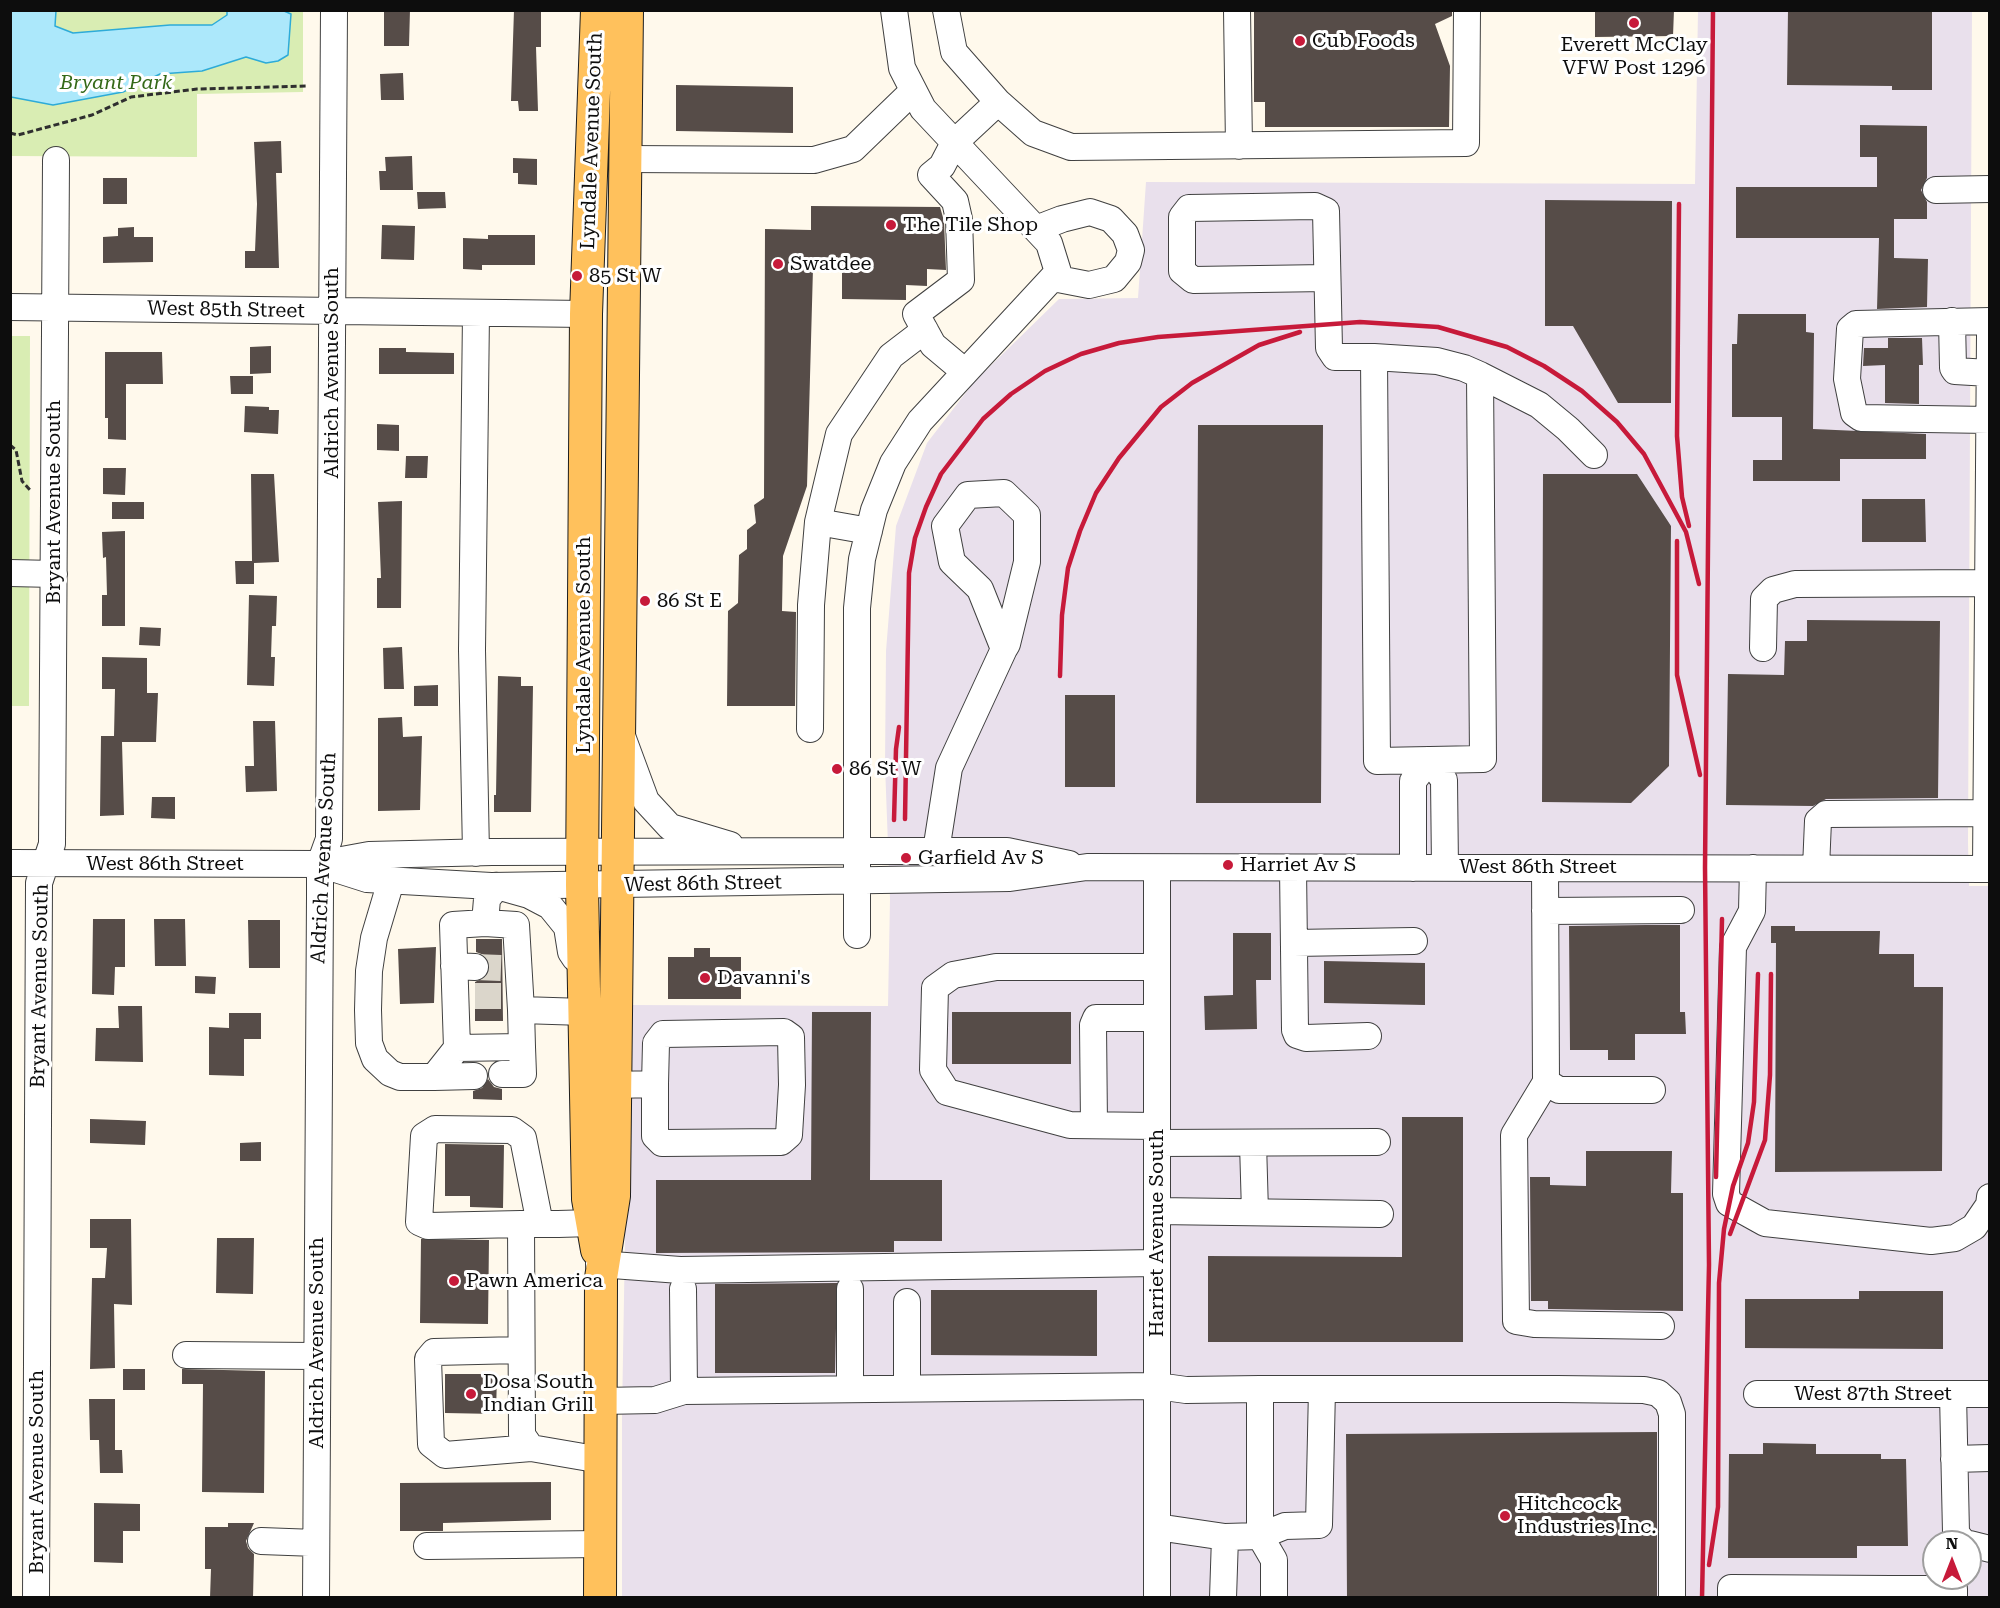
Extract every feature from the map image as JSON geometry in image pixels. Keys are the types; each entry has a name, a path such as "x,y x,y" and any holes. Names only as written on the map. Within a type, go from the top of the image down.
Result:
{"main road":[{"name":"Lyndale Avenue South","path":"597,10 586,314 582,885 588,1199 601,1269"},
{"name":"Lyndale Avenue South","path":"600,1598 601,1269 614,1196 627,10"}],"street":[{"name":"Aldrich Avenue South","path":"316,1598 320,864 329,839 334,10"},
{"path":"894,10 902,68 923,109 1049,243 1056,275"},
{"path":"946,10 954,52 998,102 1033,133 1071,147 1466,143 1467,10"},
{"path":"1237,10 1239,146"},
{"path":"625,159 814,160 853,149 914,91"},
{"path":"964,371 933,345 916,314 961,280 959,219 955,201 931,175 942,166 954,142 998,102"},
{"name":"Bryant Avenue South","path":"36,1598 39,883 52,844 56,160"},
{"path":"1936,190 1989,189"},
{"path":"1326,278 1192,280 1182,271 1182,217 1190,208 1315,206 1326,211 1329,348 1335,357 1437,361 1464,368 1539,405 1594,455"},
{"path":"1036,229 1090,212 1111,219 1125,234 1131,250 1128,262 1114,279 1089,285 1056,275"},
{"path":"857,935 855,851 857,608 862,559 874,510 893,463 920,421 964,371 1056,275"},
{"name":"West 85th Street","path":"10,307 586,314"},
{"path":"476,313 472,650 476,853"},
{"path":"1952,321 1953,368 1955,371 1989,373"},
{"path":"1989,321 1856,324 1850,329 1847,379 1854,413 1861,418 1989,420"},
{"path":"810,729 811,605 818,522 839,434 891,356 925,330"},
{"path":"1988,869 1989,333"},
{"path":"1374,357 1377,761 1483,759 1480,375"},
{"path":"936,851 949,768 1004,649 1027,562 1027,515 1004,492 968,495 945,526 952,562 980,589 1004,649"},
{"path":"818,522 868,531"},
{"path":"10,573 54,574"},
{"path":"1763,648 1764,599 1773,590 1795,584 1988,583"},
{"path":"619,729 646,801 670,826 747,852"},
{"path":"1413,868 1413,781 1429,760"},
{"path":"1429,760 1444,780 1444,868"},
{"path":"1816,868 1818,821 1826,814 1987,813"},
{"name":"West 86th Street","path":"10,863 320,864 369,855 1007,851 1087,867"},
{"name":"West 86th Street","path":"320,864 367,879 497,886 1010,878 1087,867 1988,869"},
{"name":"Harriet Avenue South","path":"1157,868 1157,1598"},
{"path":"1293,868 1295,1030 1297,1035 1306,1038 1368,1036"},
{"path":"1545,868 1546,1082 1514,1135 1516,1321 1534,1324 1661,1326"},
{"path":"1754,868 1752,911 1733,947 1726,1194 1729,1203 1765,1223 1931,1241 1955,1238 1974,1227 1989,1205 1989,1197"},
{"path":"391,881 375,938 369,971 369,1043 375,1059 390,1073 400,1077 474,1076"},
{"path":"485,923 487,899 497,886 529,895 550,906 567,927 571,952 583,971"},
{"path":"1545,911 1681,910"},
{"path":"434,1077 457,1048 465,996 465,966 453,925 485,923 516,925 511,968 522,1047 523,1074 502,1074"},
{"path":"1294,943 1414,941"},
{"path":"1157,967 996,967 953,975 935,988 933,1070 947,1092 1070,1125 1094,1125 1157,1135 1253,1143 1377,1142"},
{"path":"515,1001 584,1012"},
{"path":"1094,1125 1093,1025 1096,1018 1157,1017"},
{"path":"784,1032 791,1037 792,1085 789,1135 781,1142 663,1143 655,1136 655,1084 656,1043 657,1038 663,1034 784,1032"},
{"path":"457,1048 522,1047"},
{"path":"1546,1082 1559,1090 1652,1090"},
{"path":"615,1085 655,1084"},
{"path":"531,1448 522,1435 520,1350 530,1224 523,1138 512,1130 435,1129 424,1136 419,1222 428,1226 530,1224 592,1223"},
{"path":"1253,1143 1255,1212"},
{"path":"1157,1211 1380,1214"},
{"path":"601,1269 680,1270 1157,1263"},
{"path":"683,1289 684,1391"},
{"path":"850,1289 850,1389"},
{"path":"907,1302 907,1388"},
{"path":"520,1350 434,1353 428,1359 431,1444 445,1455 531,1448 601,1460"},
{"path":"186,1355 316,1356"},
{"path":"601,1401 655,1400 684,1391 907,1388 1157,1386 1186,1390 1644,1390 1658,1393 1668,1402 1672,1414 1672,1598"},
{"path":"1260,1389 1260,1536 1274,1560 1274,1598"},
{"path":"1157,1527 1225,1537 1260,1536 1285,1526 1319,1525 1322,1389"},
{"name":"West 87th Street","path":"1757,1394 1989,1394"},
{"path":"1953,1394 1956,1530"},
{"path":"1954,1459 1989,1458"},
{"path":"1223,1598 1225,1537"},
{"path":"261,1541 316,1543"},
{"path":"427,1546 600,1544"},
{"path":"1731,1598 1731,1588 1891,1593 1954,1589 1954,1598"}],"path":[{"path":"10,133 18,135 52,127 92,115 131,97 197,88 306,86"},
{"path":"10,445 16,450 22,481 37,497"}],"shaded area":[{"path":"1698,11 1972,11 1968,842 1969,886 1990,886 1989,1597 622,1598 622,1414 629,1005 888,1006 890,899 885,765 886,651 896,526 927,443 974,382 1059,299 1138,298 1146,182 1695,184"}],"green space":[{"name":"Bryant Park","path":"11,11 303,11 303,92 197,94 197,157 11,156"},
{"path":"11,336 30,336 29,706 11,706"}],"water":[{"path":"10,11 56,11 55,26 73,33 170,25 212,25 227,15 227,11 284,11 291,14 288,55 278,61 266,63 246,57 202,71 160,74 123,92 53,105 11,97"}],"building":[{"path":"384,10 410,10 409,46 384,46"},
{"path":"514,10 541,10 541,47 536,47 538,111 519,111 518,101 511,101"},
{"path":"1254,10 1452,10 1452,16 1435,24 1450,66 1449,127 1265,127 1265,102 1254,102"},
{"name":"Everett McClay VFW Post 1296","path":"1595,10 1674,10 1673,36 1595,37"},
{"path":"1788,10 1932,10 1932,90 1892,90 1892,86 1787,85"},
{"path":"403,73 404,100 381,100 380,74"},
{"path":"676,85 793,87 793,133 676,131"},
{"path":"1860,125 1927,126 1927,178 1921,190 1927,202 1927,219 1894,219 1894,258 1928,259 1927,307 1877,309 1879,238 1736,238 1736,187 1877,187 1877,157 1860,157"},
{"path":"281,141 282,173 276,173 279,268 245,268 245,251 255,251 257,204 254,142"},
{"path":"412,156 413,190 380,190 379,171 386,171 385,157"},
{"path":"513,158 537,159 537,185 518,184 518,173 513,173"},
{"path":"103,178 127,178 127,204 103,204"},
{"path":"417,192 445,192 446,208 418,209"},
{"path":"1545,200 1672,201 1671,403 1618,403 1573,326 1545,326"},
{"path":"811,206 940,207 944,221 946,270 927,269 927,286 906,285 906,300 842,299 842,268 813,268 807,486 783,556 782,611 796,612 795,706 727,706 728,611 738,603 739,555 747,549 747,530 756,523 754,505 764,498 765,229 811,230"},
{"path":"382,225 415,226 414,260 381,259"},
{"path":"134,227 134,237 153,237 153,262 103,263 103,237 118,236 118,228"},
{"path":"488,235 535,235 535,265 482,265 482,270 463,269 463,238 488,239"},
{"path":"1738,314 1806,314 1806,332 1814,333 1813,429 1926,434 1926,459 1840,459 1840,481 1753,481 1753,460 1782,460 1782,417 1732,417 1732,344 1737,344"},
{"path":"1888,338 1922,338 1923,365 1919,365 1919,404 1885,403 1885,365 1863,366 1864,348 1888,348"},
{"path":"271,346 271,373 250,374 250,347"},
{"path":"379,348 406,348 406,352 454,353 454,374 379,374"},
{"path":"105,352 162,352 163,384 126,384 126,440 108,439 108,418 105,418"},
{"path":"230,376 253,376 253,394 231,394"},
{"path":"245,406 269,407 269,410 279,410 278,434 244,432"},
{"path":"377,424 399,425 399,451 377,450"},
{"path":"1198,425 1323,425 1321,803 1196,803"},
{"path":"406,456 428,456 427,478 405,478"},
{"path":"103,468 126,468 125,495 103,494"},
{"path":"251,474 274,474 279,562 254,563 254,584 236,584 235,561 252,561"},
{"path":"1543,474 1637,474 1671,526 1669,766 1631,803 1542,802"},
{"path":"1862,499 1925,499 1926,542 1862,542"},
{"path":"402,501 401,608 377,608 377,578 381,578 378,502"},
{"path":"112,502 144,502 144,519 112,519"},
{"path":"125,531 125,626 102,626 102,595 107,595 106,557 103,558 102,532"},
{"path":"249,595 277,596 276,626 272,626 271,657 275,657 274,686 247,685"},
{"path":"1807,620 1940,621 1938,798 1826,799 1813,806 1726,805 1728,674 1784,675 1785,641 1807,641"},
{"path":"140,627 161,628 160,646 139,645"},
{"path":"402,647 404,689 384,689 383,648"},
{"path":"102,657 147,658 147,693 158,693 156,742 122,742 124,815 100,816 101,736 114,736 115,689 102,689"},
{"path":"498,676 521,677 521,686 533,686 531,812 494,812"},
{"path":"438,685 438,706 414,706 414,686"},
{"path":"1065,695 1115,695 1115,787 1065,787"},
{"path":"402,717 403,737 422,736 420,810 378,811 378,718"},
{"path":"253,721 275,721 277,791 246,792 245,766 254,766"},
{"path":"152,797 175,797 175,819 151,818"},
{"path":"93,919 125,919 125,967 115,967 114,995 92,994"},
{"path":"154,919 185,919 186,966 155,966"},
{"path":"248,920 280,920 280,968 249,968"},
{"path":"1680,925 1680,1012 1685,1012 1686,1034 1635,1034 1635,1060 1608,1060 1608,1050 1570,1050 1569,926"},
{"path":"1771,926 1795,926 1795,931 1880,931 1879,954 1914,954 1914,987 1943,987 1942,1171 1775,1172 1776,943 1771,943"},
{"path":"1233,933 1271,933 1271,980 1256,980 1257,1029 1205,1030 1204,996 1233,995"},
{"path":"476,939 502,939 503,1021 475,1021 475,982 487,976 490,967 484,955 476,952"},
{"path":"436,947 434,1003 400,1004 398,949"},
{"name":"Davanni's","path":"694,948 710,948 710,957 741,957 741,999 668,999 668,957 694,957"},
{"path":"1324,961 1425,963 1425,1005 1324,1003"},
{"path":"195,976 216,977 215,994 195,993"},
{"path":"118,1006 142,1006 143,1062 95,1061 96,1028 119,1028"},
{"path":"812,1012 871,1012 870,1180 942,1180 942,1241 894,1241 894,1252 656,1253 656,1180 811,1180"},
{"path":"952,1012 1071,1012 1071,1064 952,1064"},
{"path":"229,1013 261,1013 261,1039 244,1039 244,1076 209,1075 209,1027 229,1028"},
{"path":"488,1079 494,1087 502,1089 502,1100 473,1099 473,1091 482,1088"},
{"path":"1402,1117 1463,1117 1463,1342 1208,1342 1208,1256 1402,1257"},
{"path":"90,1119 146,1121 145,1145 90,1143"},
{"path":"261,1142 261,1161 240,1161 240,1143"},
{"path":"445,1144 504,1145 503,1208 470,1207 470,1196 445,1196"},
{"path":"1586,1151 1672,1151 1671,1193 1683,1193 1683,1311 1548,1309 1548,1301 1531,1301 1530,1177 1550,1177 1550,1185 1586,1186"},
{"path":"90,1219 131,1219 132,1305 114,1304 115,1368 90,1369 92,1278 105,1278 107,1248 90,1248"},
{"path":"217,1238 254,1238 253,1294 216,1293"},
{"name":"Pawn America","path":"421,1239 489,1240 488,1324 420,1323"},
{"path":"837,1283 835,1373 715,1373 715,1284"},
{"path":"931,1290 1097,1290 1097,1356 931,1355"},
{"path":"1859,1291 1943,1291 1943,1349 1745,1348 1745,1299 1859,1299"},
{"path":"123,1369 145,1369 145,1390 123,1390"},
{"path":"182,1369 265,1371 264,1493 202,1492 203,1384 182,1384"},
{"name":"Dosa South Indian Grill","path":"445,1374 497,1374 496,1414 445,1413"},
{"path":"89,1399 115,1399 115,1450 122,1450 123,1473 100,1473 99,1440 90,1440"},
{"name":"Hitchcock Industries Inc.","path":"1657,1432 1657,1598 1347,1598 1346,1434"},
{"path":"1763,1443 1816,1444 1816,1454 1881,1454 1881,1459 1906,1459 1908,1546 1857,1546 1857,1558 1728,1558 1729,1454 1763,1454"},
{"path":"551,1482 551,1520 443,1523 443,1531 400,1531 400,1483"},
{"path":"94,1503 140,1504 140,1531 123,1531 123,1563 94,1562"},
{"path":"228,1523 254,1523 246,1541 248,1548 254,1554 253,1598 210,1598 211,1569 205,1569 205,1527 228,1527"}],"tunnel":[{"path":"475,967 504,968"},
{"path":"475,996 503,996"}],"railway":[{"path":"1702,1598 1709,1265 1705,867 1713,10"},
{"path":"1679,204 1677,436 1682,497 1689,526"},
{"path":"905,819 909,573 915,538 926,507 941,474 983,419 1011,394 1045,371 1081,354 1119,343 1158,337 1360,322 1438,327 1507,347 1544,366 1582,391 1617,422 1644,454 1686,532 1699,584"},
{"path":"1060,676 1062,615 1068,568 1096,493 1119,458 1161,407 1192,383 1259,345 1300,332"},
{"path":"1677,541 1677,675 1700,775"},
{"path":"894,820 896,749 899,727"},
{"path":"1716,1177 1722,919"},
{"path":"1709,1565 1718,1507 1719,1283 1724,1229 1733,1186 1748,1143 1754,1102 1758,974"},
{"path":"1730,1234 1765,1140 1770,1075 1771,974"}],"place":[{"name":"Everett McClay VFW Post 1296","path":"1634,23"},
{"name":"Cub Foods","path":"1300,41"},
{"name":"The Tile Shop","path":"891,225"},
{"name":"Swatdee","path":"778,264"},
{"name":"85 St W","path":"577,276"},
{"name":"86 St E","path":"645,601"},
{"name":"86 St W","path":"837,769"},
{"name":"Garfield Av S","path":"906,858"},
{"name":"Harriet Av S","path":"1228,865"},
{"name":"Davanni's","path":"705,978"},
{"name":"Pawn America","path":"454,1281"},
{"name":"Dosa South Indian Grill","path":"471,1394"},
{"name":"Hitchcock Industries Inc.","path":"1505,1516"}]}
